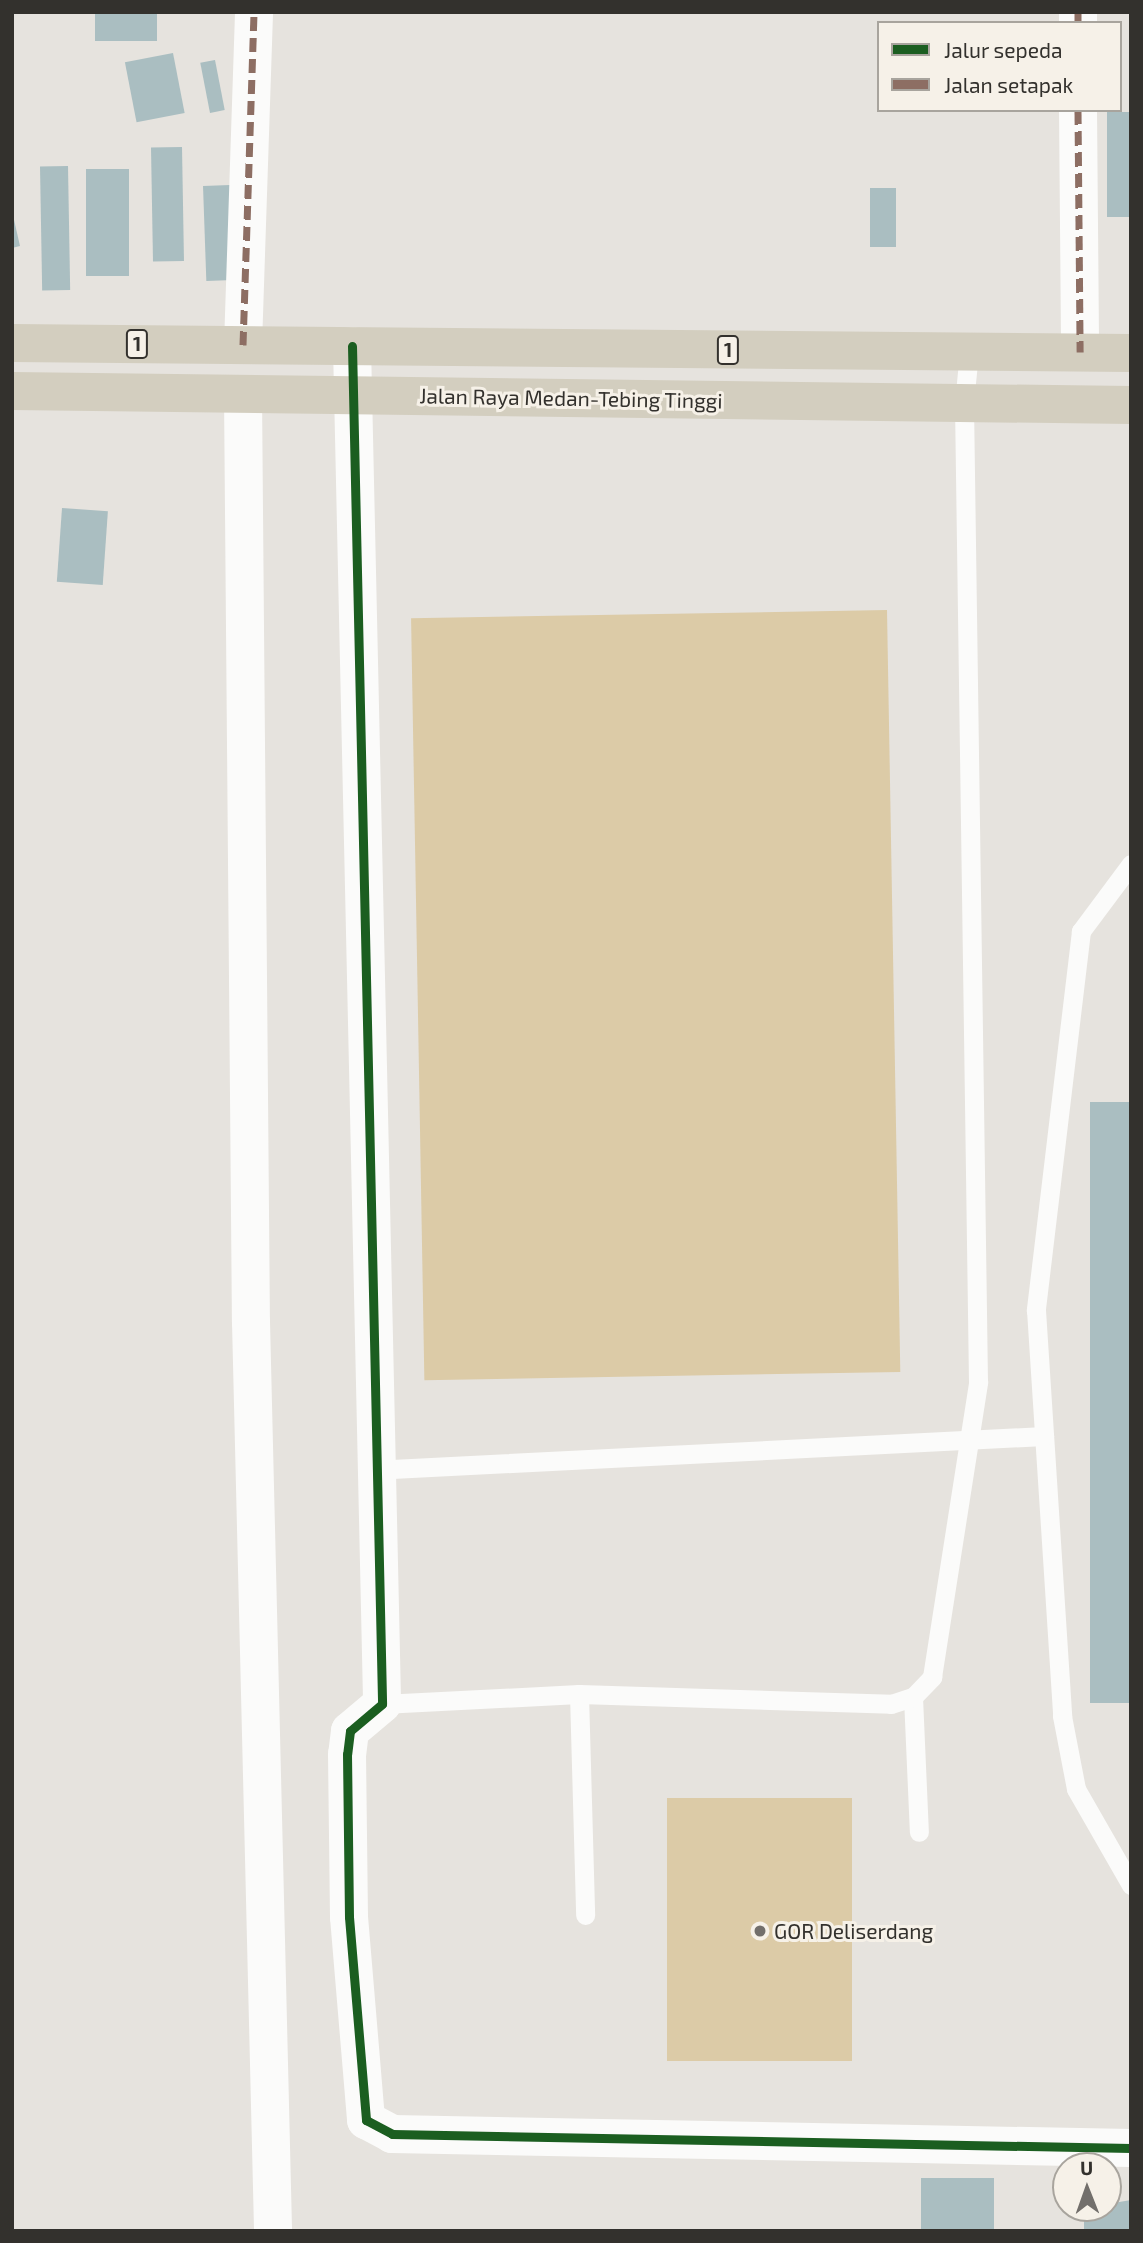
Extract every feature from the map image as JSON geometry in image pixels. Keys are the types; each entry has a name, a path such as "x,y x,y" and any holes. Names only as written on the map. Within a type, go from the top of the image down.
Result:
{"highway":[{"name":"1","path":"12,343 1131,353"},
{"name":"Jalan Raya Medan-Tebing Tinggi","path":"12,391 1131,405"}],"street":[{"path":"253,345 254,12"},
{"path":"1078,112 1080,352"},
{"path":"339,346 372,1470 382,1704 351,1731 347,1754 362,2104 377,2130 1131,2148"},
{"path":"253,394 251,1322 273,2231"}],"lane":[{"path":"382,1704 579,1694 891,1704 914,1697 932,1677 972,1443 978,1308 964,403 969,352"},
{"path":"1131,864 1081,931 1039,1250 1045,1436 1064,1728 1076,1789 1131,1885"},
{"path":"372,1470 972,1443 1045,1436"},
{"path":"579,1694 585,1915"},
{"path":"914,1697 919,1832"}],"shaded area":[{"path":"887,610 900,1372 424,1380 411,618"},
{"name":"GOR Deliserdang","path":"667,1798 852,1798 852,2061 667,2061"}],"building":[{"path":"95,12 157,12 157,41 95,41"},
{"path":"173,53 185,113 137,122 125,62"},
{"path":"215,60 225,110 210,113 200,63"},
{"path":"1107,112 1131,112 1131,217 1107,217"},
{"path":"182,147 184,261 153,262 151,148"},
{"path":"40,166 68,166 70,290 42,290"},
{"path":"86,169 129,169 129,276 86,276"},
{"path":"230,185 233,280 206,281 203,186"},
{"path":"870,188 896,188 896,247 870,247"},
{"path":"12,211 20,246 12,248"},
{"path":"62,508 108,511 103,585 57,582"},
{"path":"1090,1102 1131,1102 1131,1703 1090,1703"},
{"path":"921,2178 994,2178 994,2231 921,2231"},
{"path":"1131,2200 1131,2231 1084,2231 1084,2222 1122,2222 1122,2202"}],"marked path":[{"path":"243,345 254,12"},
{"path":"1078,12 1078,21"},
{"path":"1078,112 1080,352"}],"cycle path":[{"path":"352,346 382,1704 350,1731 347,1754 349,1917 366,2120 392,2134 1131,2148"}],"place":[{"name":"GOR Deliserdang","path":"760,1931"}]}
